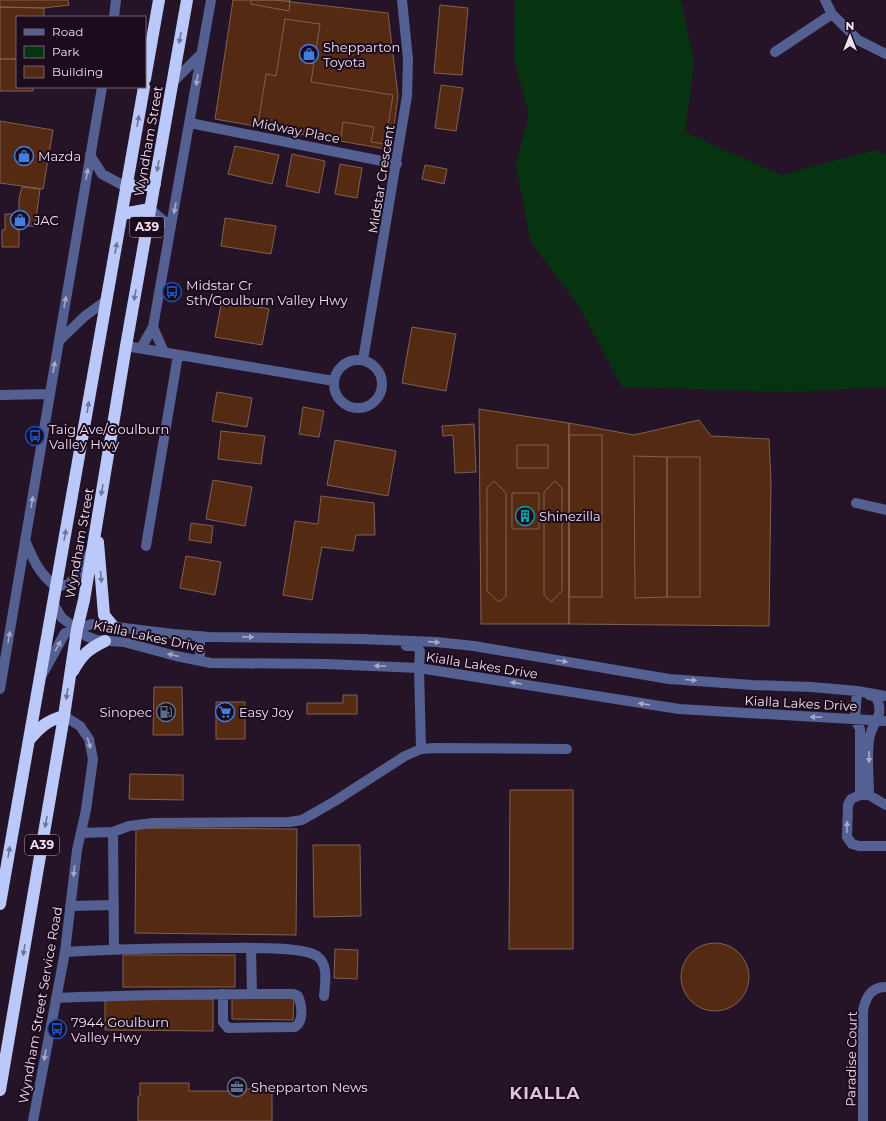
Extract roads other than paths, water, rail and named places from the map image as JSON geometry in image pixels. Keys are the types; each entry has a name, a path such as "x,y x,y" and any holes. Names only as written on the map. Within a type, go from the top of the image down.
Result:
{"highway":[{"name":"Wyndham Street","path":"146,72 159,0"},
{"name":"Wyndham Street","path":"0,1090 64,716 77,629 84,600 126,346 187,0"},
{"name":"Wyndham Street","path":"0,904 144,88"},
{"path":"126,187 155,184"},
{"path":"122,214 150,209"},
{"path":"96,525 104,615 113,626"},
{"path":"70,677 82,656 94,646 105,641"},
{"path":"30,739 41,726 64,716"},
{"path":"0,1032 12,1015"}],"street":[{"path":"114,16 116,0"},
{"path":"141,348 153,327 211,0"},
{"name":"Midstar Crescent","path":"363,360 397,164 407,96 408,67 402,0"},
{"path":"825,0 832,14 858,40 886,54"},
{"path":"775,52 832,14"},
{"path":"173,82 201,54"},
{"path":"0,689 102,88"},
{"name":"Midway Place","path":"190,123 397,164"},
{"path":"90,155 102,174 126,187"},
{"path":"150,209 171,226"},
{"path":"59,341 85,316 107,300"},
{"path":"153,327 164,352"},
{"path":"126,346 334,381"},
{"path":"146,546 178,355"},
{"path":"363,360 378,369 382,377 382,390 379,398 373,404 365,408 355,408 347,406 340,401 336,394 334,381 336,373 342,366 349,362 363,360"},
{"path":"0,395 50,394"},
{"path":"856,503 886,510"},
{"path":"25,540 36,566 44,577 56,587 69,584 80,571 92,548"},
{"name":"Kialla Lakes Drive","path":"53,603 62,618 86,636 96,640 124,642 176,656 211,663 326,664 419,668 680,709 882,720"},
{"name":"Kialla Lakes Drive","path":"39,680 65,633 92,624 200,636 361,639 474,646 669,679 736,684 811,687 857,691 886,696"},
{"path":"200,636 200,661"},
{"path":"361,639 391,645 416,646 419,648 421,749"},
{"path":"857,691 876,697 880,705 882,720 870,734 864,794 860,729 855,719 857,691"},
{"name":"Wyndham Street Service Road","path":"33,1121 65,952 76,850 86,810 93,759 89,739 80,726 64,716"},
{"path":"80,833 113,832 129,826 153,822 289,822 302,820 335,801 405,756 421,749 567,749"},
{"path":"886,805 864,794 851,799 848,805 847,837 852,844 858,846 886,846"},
{"path":"113,832 114,949"},
{"path":"70,906 114,904"},
{"path":"251,948 252,994"},
{"path":"65,952 114,949 280,948 312,953 323,963 325,970 324,996"},
{"name":"Paradise Court","path":"863,1121 863,1010 866,999 871,991 886,988"},
{"path":"56,998 120,995 223,994 293,994 298,996 300,1001 301,1020 295,1028 228,1028 223,1022 223,994"}],"place":[{"name":"Shepparton Toyota","path":"309,54"},
{"name":"Mazda","path":"24,156"},
{"name":"JAC","path":"20,220"},
{"name":"Midstar Cr Sth/Goulburn Valley Hwy","path":"172,292"},
{"name":"Taig Ave/Goulburn Valley Hwy","path":"35,436"},
{"name":"Shinezilla","path":"525,516"},
{"name":"Sinopec","path":"166,712"},
{"name":"Easy Joy","path":"225,712"},
{"name":"7944 Goulburn Valley Hwy","path":"57,1029"},
{"name":"Shepparton News","path":"237,1087"}],"district":[{"name":"KIALLA","path":"545,1093"}]}
